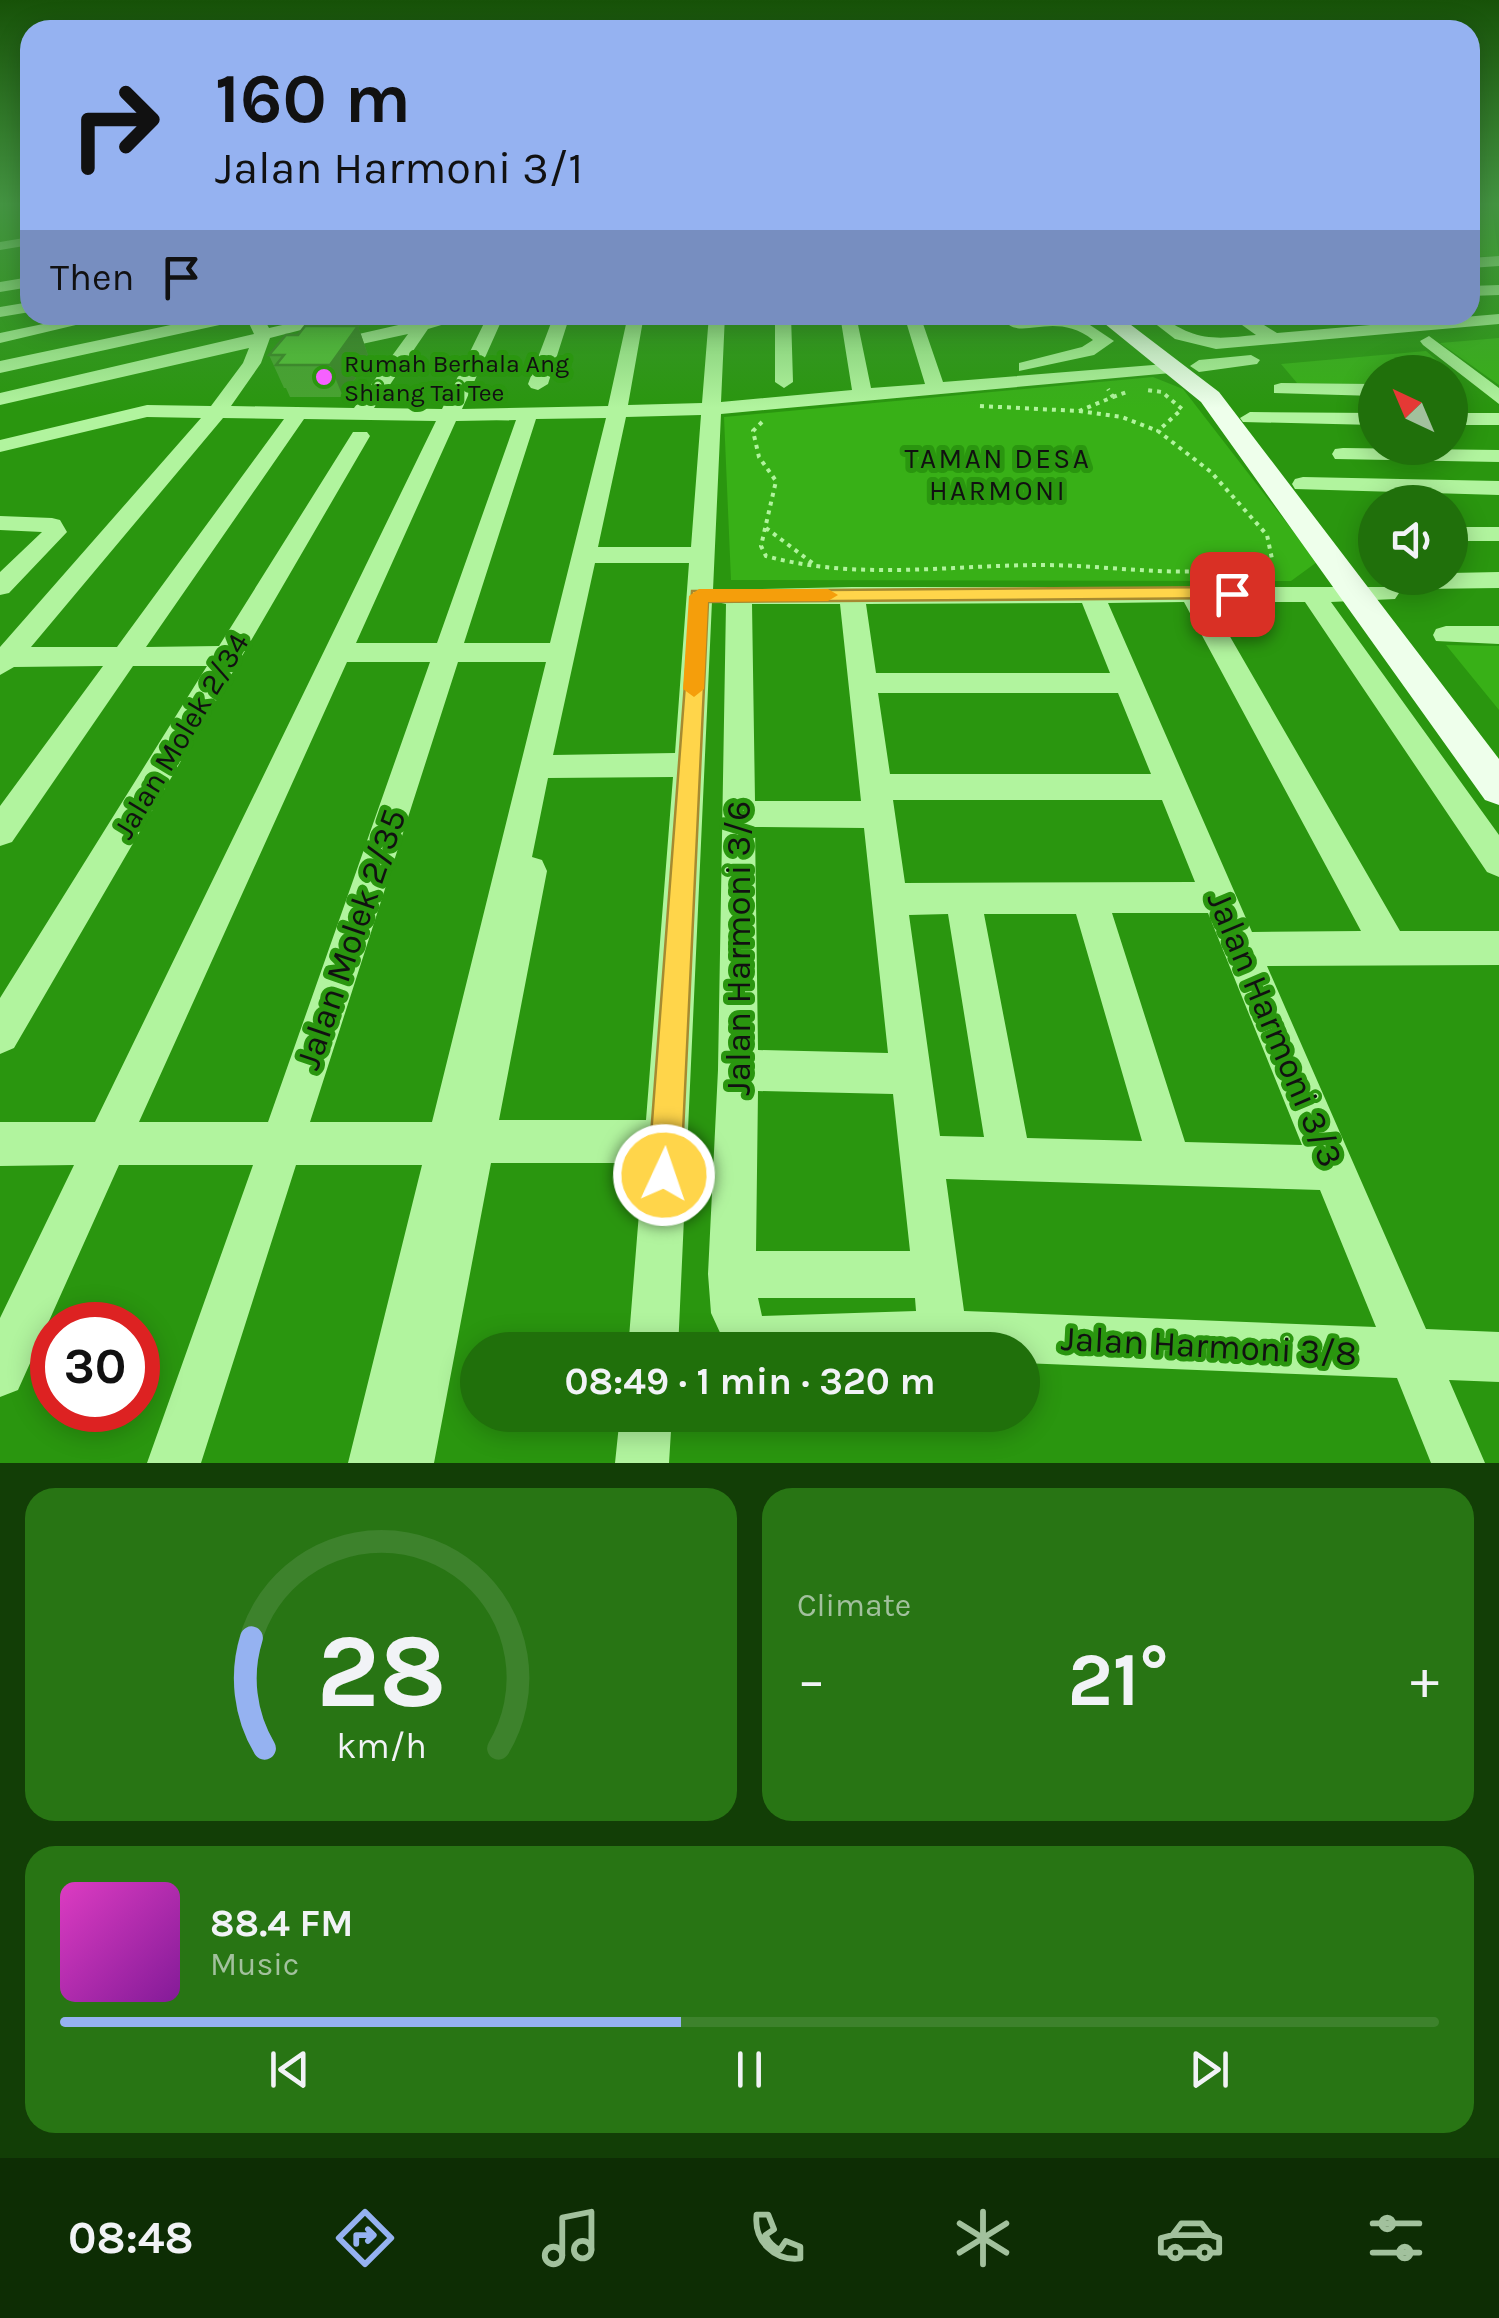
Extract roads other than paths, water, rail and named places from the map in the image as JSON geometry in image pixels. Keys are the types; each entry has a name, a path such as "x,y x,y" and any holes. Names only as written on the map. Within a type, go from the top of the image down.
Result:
{"main road":[{"path":"1120,325 1233,396 1302,484 1358,572"},
{"path":"1139,325 1185,367 1358,577"},
{"path":"1372,595 1499,790"},
{"path":"1373,595 1499,745"}],"street":[{"path":"0,338 62,325"},
{"path":"0,367 195,325"},
{"path":"3,661 217,412 252,363 262,337 258,325"},
{"path":"0,399 311,325"},
{"path":"310,350 407,325"},
{"name":"Jalan Molek 2/34","path":"0,1034 230,656 360,425 423,325"},
{"path":"0,1372 491,325"},
{"name":"Jalan Molek 2/35","path":"174,1463 559,325"},
{"path":"376,1463 461,1143 552,767 622,412 635,325"},
{"path":"407,1463 461,1143 561,652 644,325"},
{"path":"654,1332 700,555 724,392 718,325"},
{"path":"784,325 784,382"},
{"path":"850,325 861,386"},
{"path":"915,325 936,388"},
{"path":"1010,382 1008,374 1088,351 1105,341 1083,325"},
{"path":"1166,325 1203,342 1276,340 1395,325"},
{"path":"1252,325 1276,340"},
{"path":"1325,325 1362,348"},
{"path":"0,446 136,413 298,413 360,425 450,415 533,399 622,412 784,382 936,388 1499,335"},
{"path":"1429,341 1496,394"},
{"path":"724,392 861,386"},
{"path":"1281,389 1358,390"},
{"path":"1468,391 1496,394"},
{"path":"0,832 298,413"},
{"path":"1250,418 1358,418"},
{"path":"1468,419 1499,419"},
{"path":"1343,454 1499,456"},
{"path":"1302,484 1499,488"},
{"path":"0,587 55,532 52,524 2,525"},
{"path":"1468,534 1499,534"},
{"path":"595,555 700,555"},
{"path":"1468,580 1499,580"},
{"path":"1312,593 1499,862"},
{"path":"699,596 1358,593"},
{"name":"Jalan Harmoni 3/3","path":"1091,594 1458,1463"},
{"path":"1192,594 1389,948"},
{"path":"852,595 943,1332"},
{"name":"Jalan Harmoni 3/6","path":"732,1274 738,1070 739,596"},
{"path":"1446,635 1499,635"},
{"path":"339,653 561,652"},
{"path":"3,661 230,656"},
{"path":"864,682 1129,683"},
{"path":"552,767 689,765"},
{"path":"738,814 878,801 1172,787"},
{"path":"963,898 1010,1160"},
{"path":"1089,898 1170,1164"},
{"path":"891,899 1220,898"},
{"path":"1241,949 1499,948"},
{"path":"738,1070 913,1074"},
{"path":"0,1144 666,1141"},
{"path":"924,1157 1334,1168"},
{"path":"732,1274 938,1275"},
{"name":"Jalan Harmoni 3/8","path":"732,1274 734,1313 745,1332"},
{"name":"Jalan Harmoni 3/8","path":"1040,1338 1499,1356"},
{"path":"642,1463 645,1432"}],"place":[{"name":"Rumah Berhala Ang Shiang Tai Tee","path":"324,377"}],"district":[{"name":"TAMAN DESA HARMONI","path":"998,474"}]}
